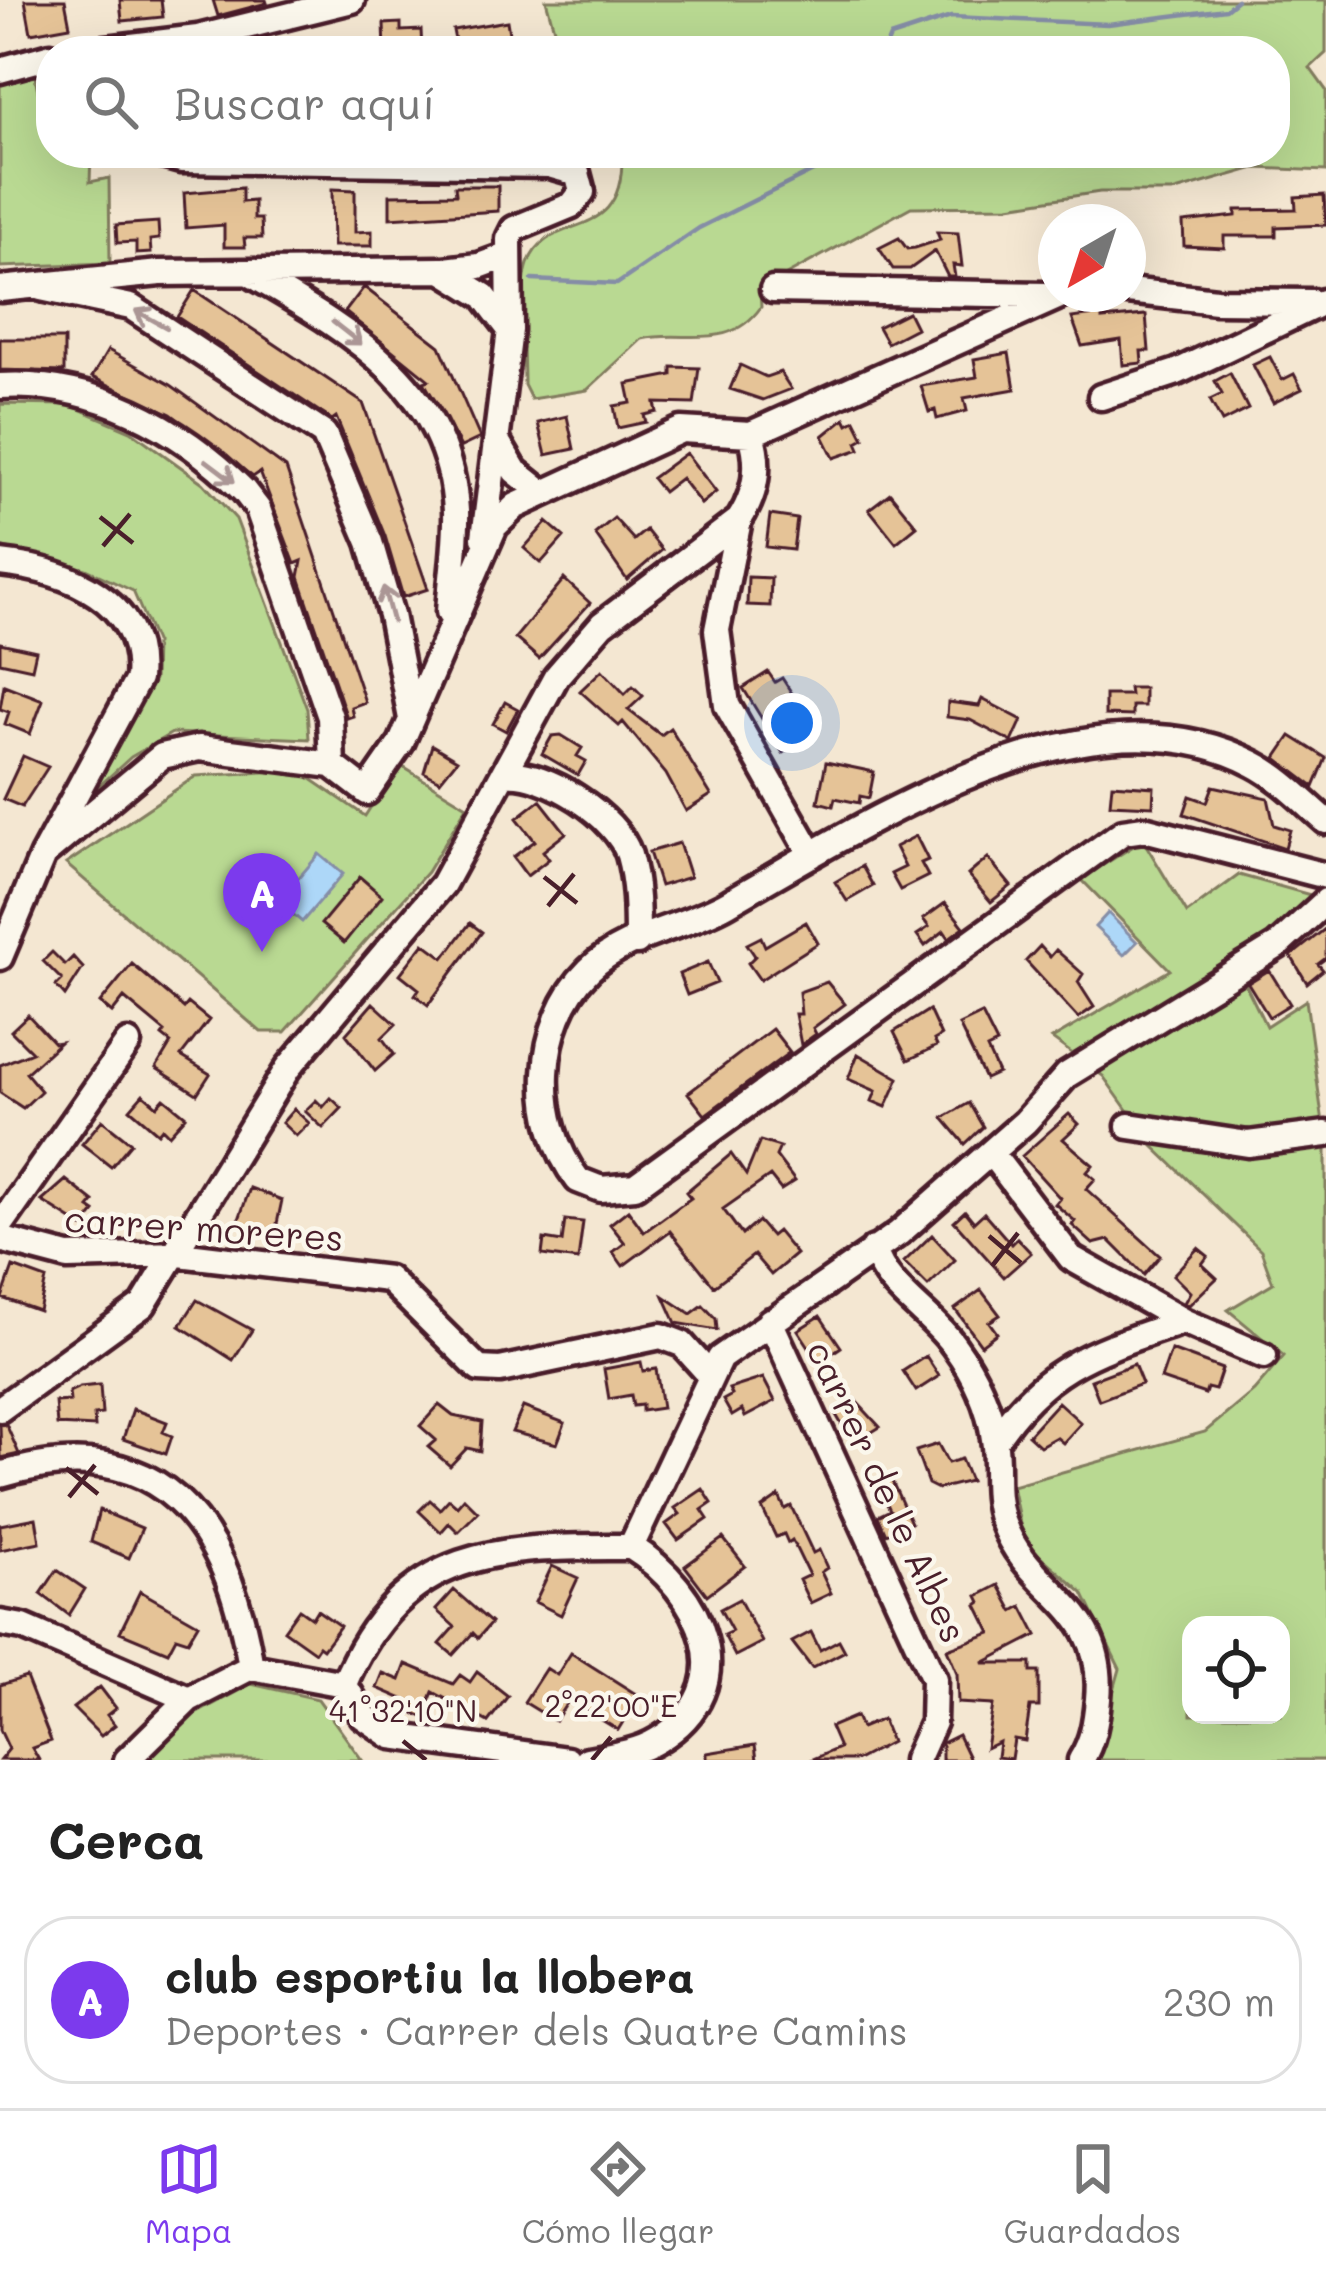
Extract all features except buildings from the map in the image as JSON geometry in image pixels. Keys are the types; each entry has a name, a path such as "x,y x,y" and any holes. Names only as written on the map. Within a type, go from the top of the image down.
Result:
{"street":[{"path":"230,36 352,0"},
{"path":"0,70 36,60"},
{"path":"482,552 511,330 509,255 514,229 572,205 582,192 577,173 560,168"},
{"path":"0,289 160,273 442,270 479,266 509,255"},
{"path":"442,270 484,296 511,330"},
{"path":"247,272 332,321 404,377 450,478 456,511 448,637"},
{"path":"41,288 131,307 324,434 370,542 411,718"},
{"path":"773,290 1038,295"},
{"path":"1146,293 1216,301 1325,302"},
{"path":"1101,397 1177,372 1325,302"},
{"path":"43,855 162,756 200,748 332,765 367,792 411,718 495,526 540,490 681,430 751,434 1038,305"},
{"path":"0,386 40,383 123,406 244,491 258,509 330,717 332,765"},
{"path":"0,1409 142,1305 179,1253 288,1068 443,884 556,676 602,624 739,520 751,502 757,477 751,434"},
{"path":"499,444 515,471 540,490"},
{"path":"739,520 717,630 727,705 812,855"},
{"path":"690,557 711,561 726,583"},
{"path":"0,563 74,582 112,602 128,622 140,661 138,679 43,855 0,957"},
{"path":"1326,821 1275,777 1235,755 1182,740 1106,739 1038,750 1001,764 812,855 719,908 598,962 566,1001 546,1068 548,1106 562,1161 578,1180 601,1189 635,1186 654,1176 1123,832 1144,829 1326,876"},
{"path":"506,774 529,772 556,784 595,814 628,850 637,902 637,942"},
{"path":"631,1547 709,1374 770,1321 874,1250 991,1153 1067,1075 1277,946 1326,901"},
{"path":"0,1226 128,1043"},
{"path":"1129,1126 1248,1144 1326,1134"},
{"path":"991,1153 1071,1258 1184,1321 1264,1356"},
{"name":"carrer moreres","path":"0,1239 68,1257 179,1253 388,1280 479,1369 500,1370 661,1336 682,1344 709,1374"},
{"path":"874,1250 886,1277 955,1346 978,1385 995,1441 994,1492 1010,1538 1084,1623 1096,1648 1096,1714 1091,1744 1081,1760"},
{"name":"carrer de le Albes","path":"770,1321 934,1679 933,1722 916,1760"},
{"path":"995,1441 1013,1414 1062,1367 1184,1321"},
{"path":"0,1475 79,1461 108,1465 165,1492 204,1529 227,1565 251,1667"},
{"path":"344,1684 375,1623 399,1598 463,1562 506,1548 631,1547 662,1566 691,1601 709,1651 703,1682 688,1714 658,1740 587,1760"},
{"path":"0,1623 23,1627 189,1699"},
{"path":"127,1760 189,1699 251,1667 344,1684 363,1716 392,1736 567,1760"}],"green space":[{"path":"546,0 1326,0 1326,53 1310,68 1326,90 1326,171 1255,168 1290,168 1290,36 556,36"},
{"path":"34,72 36,168 90,168 90,182 109,178 110,263 0,267 0,84"},
{"path":"621,168 1255,168 1172,192 1100,192 1009,206 911,207 766,286 760,291 761,307 734,330 720,335 642,339 587,390 531,399 524,385 523,340 528,264 538,247 552,237 599,216 620,183"},
{"path":"0,404 70,405 131,431 203,483 236,519 307,709 309,739 172,733 131,757 86,798 154,680 155,642 133,591 86,569 0,547"},
{"path":"398,764 467,806 427,872 285,1032 261,1032 66,864 196,776 298,770 365,816"},
{"path":"1143,840 1187,913 1239,875 1314,896 1236,965 1266,1026 1306,1000 1326,1145 1326,1760 1094,1760 1120,1669 1083,1593 1024,1542 1012,1486 1205,1432 1254,1391 1284,1356 1228,1310 1273,1283 1261,1250 1152,1145 1103,1076 1052,1039 1170,970 1081,879"},
{"path":"251,1684 318,1699 362,1760 145,1760 190,1717"}],"water":[{"path":"319,854 343,874 302,922 278,902"},
{"path":"1108,913 1137,942 1124,955 1095,927"}],"waterway":[{"path":"893,36 951,17 1108,24 1226,9 1237,0"},
{"path":"532,280 617,284 699,228 819,168"}],"place":[{"name":"club esportiu la llobera","path":"262,952"}]}
